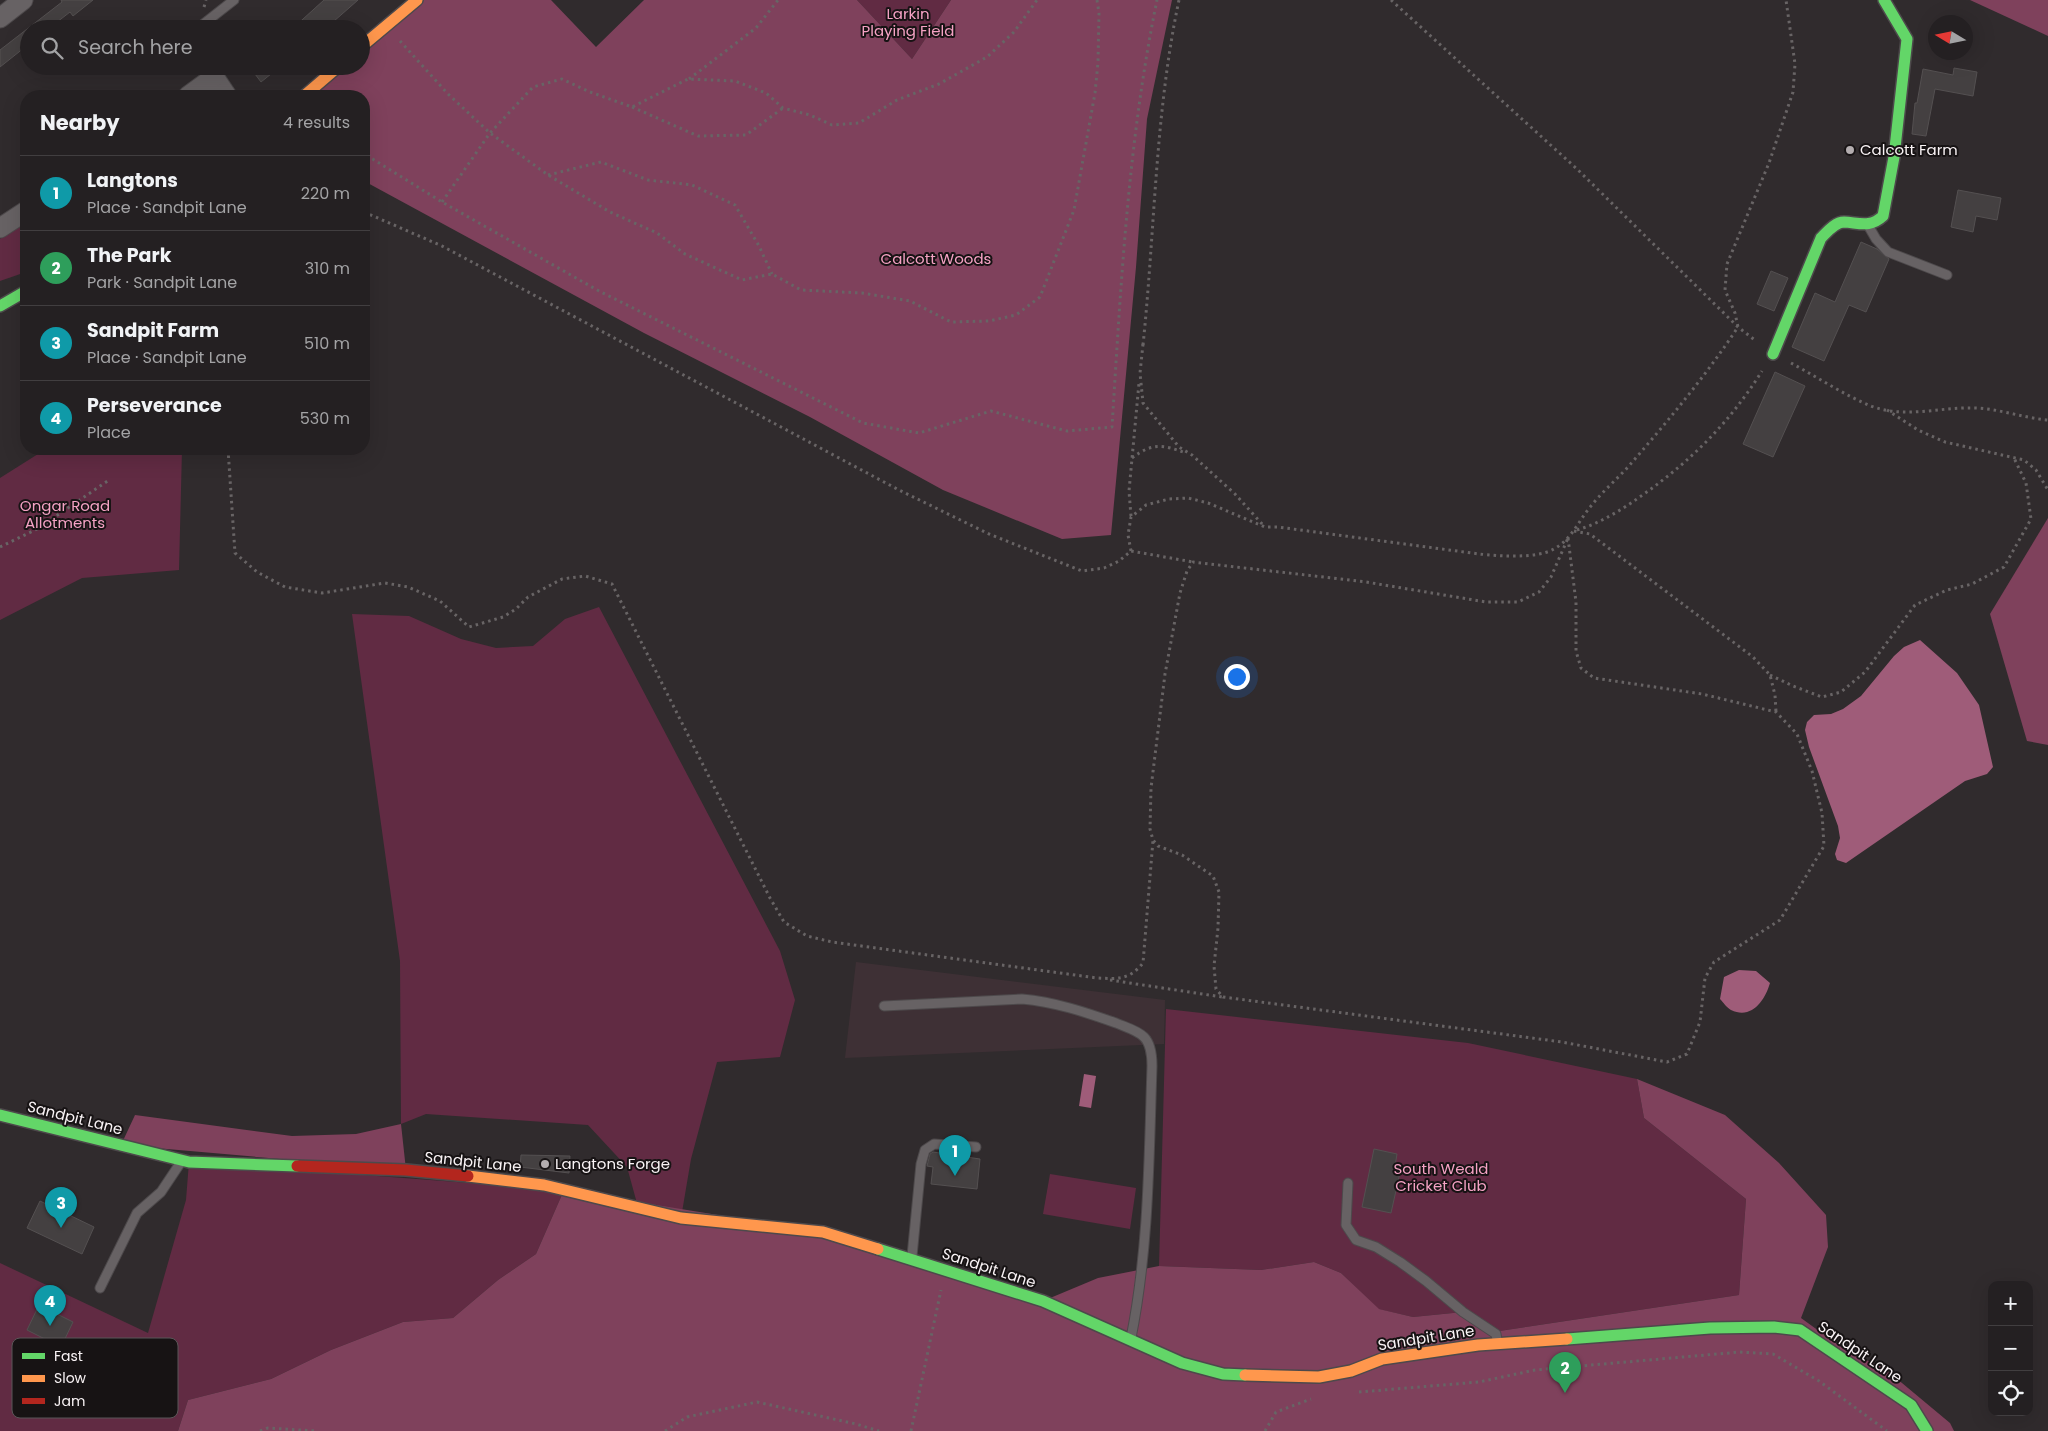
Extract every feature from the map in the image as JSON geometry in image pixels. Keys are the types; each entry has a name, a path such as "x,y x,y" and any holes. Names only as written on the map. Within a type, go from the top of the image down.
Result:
{"street":[{"path":"0,18 23,0"},
{"path":"370,39 417,0"},
{"path":"1773,354 1821,238 1832,227 1842,222 1859,226 1880,220 1886,207 1894,157 1907,39 1884,0"},
{"path":"194,90 208,75"},
{"path":"213,75 223,90"},
{"path":"311,90 328,75"},
{"path":"0,228 20,215"},
{"path":"0,306 20,294"},
{"name":"Sandpit Lane","path":"0,1115 183,1160 406,1170 544,1185 681,1218 823,1232 1043,1301 1182,1364 1223,1374 1319,1377 1351,1371 1382,1359 1498,1343 1710,1328 1774,1327 1800,1330 1864,1372 1915,1409 1927,1431"}],"lane":[{"path":"208,20 234,0"},
{"path":"1868,224 1876,239 1888,252 1947,275"},
{"path":"884,1006 1030,1000 1057,1004 1098,1017 1143,1036 1149,1044 1152,1066 1146,1228 1139,1298 1131,1340"},
{"path":"912,1259 925,1150 934,1144 976,1147"},
{"path":"100,1288 137,1213 161,1192 183,1160"},
{"path":"1348,1183 1346,1225 1356,1240 1376,1247 1426,1281 1463,1312 1496,1334 1498,1343"}],"path":[{"path":"632,107 688,79 756,28 778,0"},
{"path":"688,79 734,81 766,93 782,108 810,115 832,125 859,123 898,100 940,84 986,57 1014,32 1037,0"},
{"path":"548,175 601,162 648,180 692,186 735,205 759,246 772,274 801,290 862,293 910,301 951,322 989,321 1016,315 1040,297 1074,210 1095,93 1098,42 1097,0"},
{"path":"370,157 442,202 599,291 863,423 919,433 991,411 1067,431 1112,427 1131,157 1147,46 1156,0"},
{"path":"1131,552 1128,535 1131,517 1129,491 1159,145 1175,22 1180,0"},
{"path":"1391,0 1577,169 1738,327 1773,354 1872,406 1884,409 1906,413 1940,408 1975,408 2030,419 2048,420"},
{"path":"1131,517 1146,505 1169,499 1188,498 1208,503 1265,527 1278,527 1511,557 1554,550 1568,538 1590,506 1624,471 1686,399 1714,364 1738,327 1735,313 1725,290 1727,264 1770,163 1793,92 1795,64 1786,0"},
{"path":"387,25 418,63 448,94 490,133 548,175 610,212 657,233 685,254 742,280 772,274"},
{"path":"442,202 490,133 533,87 562,79 698,136 746,136 782,108"},
{"path":"370,215 442,246 899,490 990,534 1082,571 1104,568 1131,552 1193,562 1366,582 1486,602 1518,602 1539,592 1551,577 1568,538"},
{"path":"1574,531 1590,526 1634,501 1687,462 1744,400 1773,354"},
{"path":"1140,373 1143,404 1179,447 1192,455 1235,494 1265,527"},
{"path":"1884,409 1918,430 1944,442 2024,460 2036,470 2048,490"},
{"path":"1132,458 1144,449 1157,446 1192,455"},
{"path":"228,455 231,518 235,553 257,572 285,587 322,593 384,583 408,587 440,600 470,627 503,617 516,610 528,597 562,579 585,576 612,584 770,898 784,922 807,936 832,942 1223,997 1562,1042 1666,1062 1687,1054 1700,1022 1705,978 1714,962 1780,920 1824,846 1822,813 1812,771 1798,734 1776,712 1702,694 1594,678 1581,668 1576,651 1576,602 1568,538"},
{"path":"1574,531 1590,534 1753,657 1770,675 1822,697 1841,692 1865,672 1915,605 1947,590 1972,584 2004,567 2031,518 2026,483 2014,458"},
{"path":"0,547 37,529 110,480"},
{"path":"1097,978 1118,979 1135,973 1143,963 1153,840 1150,829 1152,788 1164,683 1180,593 1187,570 1193,562"},
{"path":"1770,675 1775,695 1776,712"},
{"path":"1153,840 1158,846 1182,855 1213,876 1219,892 1214,966 1216,989 1223,997"},
{"path":"911,1431 946,1270"},
{"path":"1353,1393 1479,1382 1535,1370 1740,1352 1773,1354 1819,1381 1887,1431"},
{"path":"1265,1431 1276,1412 1317,1397"},
{"path":"665,1431 687,1417 756,1402 856,1424 879,1431"},
{"path":"260,1431 268,1428 316,1431"}],"shaded area":[{"path":"1920,640 1957,673 1979,705 1993,767 1987,774 1965,781 1846,863 1837,860 1835,854 1840,838 1838,826 1809,747 1805,730 1807,722 1814,715 1831,714 1843,709 1861,696 1894,656 1904,647"},
{"path":"856,962 1165,1000 1164,1044 845,1058"},
{"path":"1739,970 1756,971 1770,983 1761,1002 1756,1007 1745,1012 1731,1010 1720,999 1724,977"},
{"path":"1084,1074 1096,1076 1091,1108 1079,1106"}],"green space":[{"name":"Calcott Woods","path":"417,0 551,0 596,47 644,0 857,0 912,59 951,0 1172,0 1147,119 1136,267 1111,535 1062,539 943,490 810,417 644,333 370,184 370,90 310,90 328,75 370,75 370,39"},
{"name":"Larkin Playing Field","path":"857,0 951,0 912,59"},
{"path":"1970,0 2048,0 2048,36"},
{"path":"20,226 20,274 0,281 0,239"},
{"name":"Ongar Road Allotments","path":"36,455 182,455 179,570 82,578 0,620 0,478"},
{"path":"2048,518 2048,745 2027,741 1990,614"},
{"path":"599,607 780,951 795,1000 780,1057 717,1062 691,1159 681,1218 638,1207 627,1167 588,1125 426,1114 401,1124 400,961 352,614 409,616 461,639 496,648 533,646 565,619"},
{"name":"South Weald Cricket Club","path":"1166,1009 1468,1043 1637,1079 1644,1118 1746,1199 1739,1295 1493,1332 1463,1312 1413,1317 1378,1309 1341,1273 1314,1262 1261,1270 1159,1266"},
{"path":"1637,1079 1725,1115 1779,1163 1826,1215 1828,1247 1801,1318 1848,1352 1884,1368 1950,1423 1954,1431 178,1431 188,1400 271,1379 331,1350 403,1322 453,1318 498,1280 536,1254 564,1190 823,1232 1043,1301 1098,1278 1159,1266 1261,1270 1314,1262 1341,1273 1379,1309 1413,1317 1463,1312 1493,1332 1739,1295 1746,1199 1644,1118"},
{"path":"135,1115 292,1136 356,1134 401,1124 406,1170 121,1145"},
{"path":"189,1162 564,1190 536,1254 498,1280 453,1318 403,1322 331,1350 271,1379 188,1400 178,1431 0,1431 0,1263 148,1333 186,1200"},
{"path":"1050,1174 1136,1188 1130,1229 1043,1214"}],"building":[{"path":"61,0 93,0 73,16 70,12 60,20 39,20 62,2"},
{"path":"324,0 358,0 335,20 302,20"},
{"path":"20,35 20,51 0,67 0,50"},
{"path":"1954,68 1977,72 1973,96 1935,89 1926,136 1912,134 1915,103 1917,103 1923,69 1953,75"},
{"path":"256,75 270,75 261,82"},
{"path":"1958,190 2001,198 1997,220 1976,216 1973,232 1951,227"},
{"path":"1861,242 1877,249 1889,259 1866,312 1849,305 1824,361 1792,347 1815,293 1835,302"},
{"path":"1771,271 1788,278 1774,311 1757,304"},
{"path":"1775,372 1805,386 1773,457 1743,444"},
{"path":"1374,1149 1397,1154 1395,1166 1401,1168 1391,1213 1362,1207"},
{"path":"933,1152 980,1159 977,1189 931,1184 933,1167 927,1166 930,1154"},
{"name":"Langtons Forge","path":"521,1155 570,1156 569,1173 520,1167"},
{"path":"40,1201 94,1227 82,1254 27,1228"},
{"path":"39,1305 73,1322 65,1338 43,1338 27,1330"}],"traffic: fast":[{"path":"1773,354 1821,238 1831,228 1841,222 1865,224 1874,222 1883,216 1894,157 1907,39 1884,0"},
{"path":"0,306 20,294"},
{"path":"0,1115 189,1162 297,1166"},
{"path":"878,1249 1043,1301 1182,1363 1223,1374 1245,1375"},
{"path":"1567,1339 1710,1328 1774,1327 1800,1330 1911,1405 1927,1431"}],"traffic: slow":[{"path":"370,39 417,0"},
{"path":"311,90 328,75"},
{"path":"468,1176 544,1185 681,1218 823,1232 878,1249"},
{"path":"1245,1375 1319,1377 1351,1371 1382,1359 1478,1345 1567,1339"}],"traffic: jam":[{"path":"297,1166 406,1170 468,1176"}],"place":[{"name":"Calcott Farm","path":"1850,150"},
{"name":"Langtons Forge","path":"545,1164"},
{"name":"Langtons","path":"955,1176"},
{"name":"Sandpit Farm","path":"61,1228"},
{"name":"Perseverance","path":"50,1326"},
{"name":"The Park","path":"1565,1393"}]}
